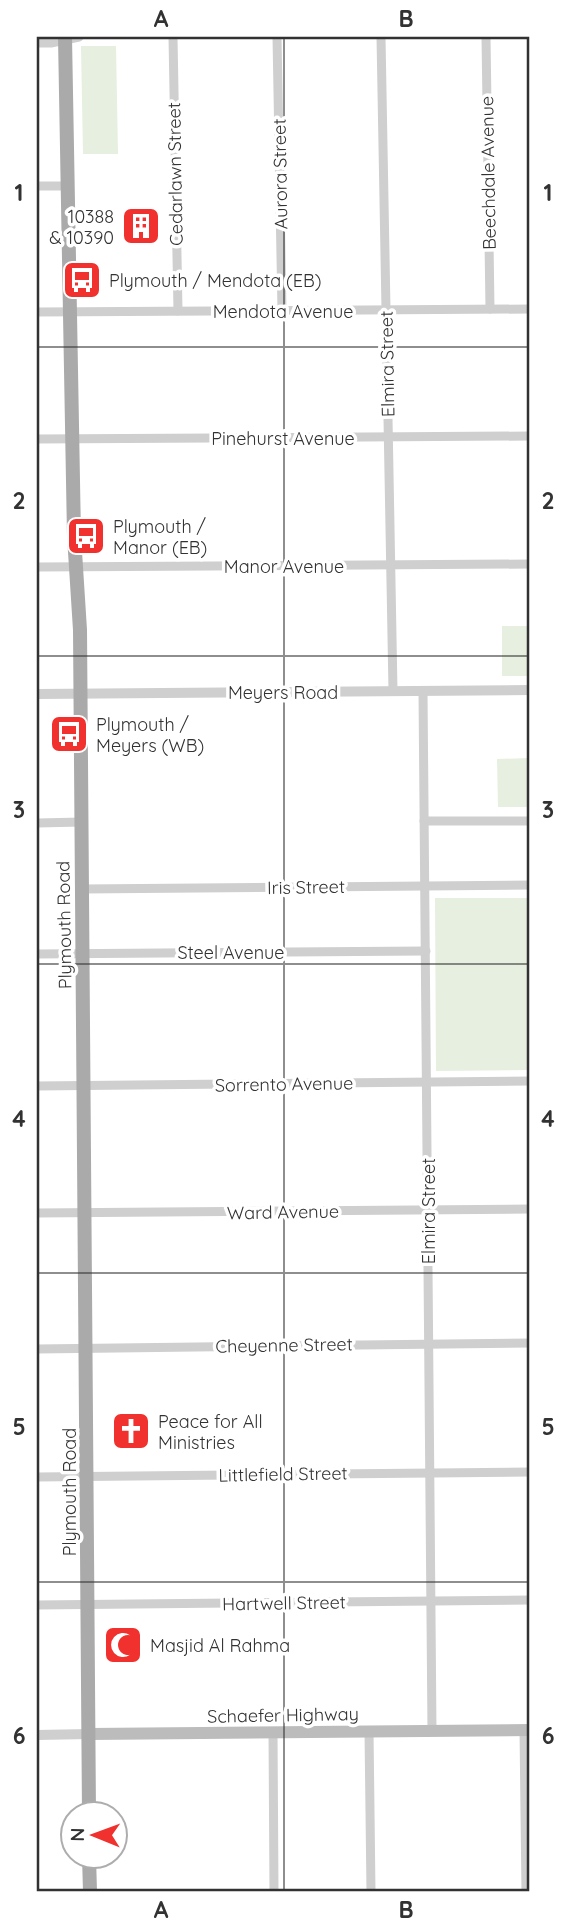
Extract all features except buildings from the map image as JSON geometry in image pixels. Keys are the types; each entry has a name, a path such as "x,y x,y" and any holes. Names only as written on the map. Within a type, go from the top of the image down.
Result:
{"main road":[{"name":"Plymouth Road","path":"69,38 67,186 72,439 80,630 83,889 89,1800"},
{"name":"Schaefer Highway","path":"89,1734 527,1730"},
{"path":"89,1870 90,1892"}],"street":[{"name":"Cedarlawn Street","path":"173,37 178,311"},
{"name":"Aurora Street","path":"277,37 282,311"},
{"name":"Elmira Street","path":"382,37 393,691"},
{"name":"Beechdale Avenue","path":"486,37 490,309"},
{"path":"37,43 69,38"},
{"path":"37,187 67,186"},
{"name":"Mendota Avenue","path":"37,312 530,309"},
{"name":"Pinehurst Avenue","path":"37,439 530,436"},
{"name":"Manor Avenue","path":"37,568 530,564"},
{"name":"Meyers Road","path":"37,694 530,690"},
{"name":"Elmira Street","path":"423,691 432,1731"},
{"path":"424,821 530,821"},
{"path":"37,822 82,822"},
{"name":"Iris Street","path":"83,889 530,885"},
{"name":"Steel Avenue","path":"37,954 426,951"},
{"name":"Sorrento Avenue","path":"37,1086 530,1081"},
{"name":"Ward Avenue","path":"37,1213 530,1209"},
{"name":"Cheyenne Street","path":"37,1349 530,1343"},
{"name":"Littlefield Street","path":"37,1477 530,1472"},
{"name":"Hartwell Street","path":"37,1605 530,1600"},
{"path":"526,1892 527,1730"},
{"path":"369,1731 371,1892"},
{"path":"273,1732 274,1892"},
{"name":"Schaefer Highway","path":"37,1735 89,1734"}],"green space":[{"path":"81,46 116,46 118,154 83,154"},
{"path":"502,626 530,626 530,676 502,676"},
{"path":"530,758 530,807 498,807 497,759"},
{"path":"435,898 530,898 530,1070 436,1071"}],"place":[{"name":"10388 & 10390","path":"141,226"},
{"name":"Plymouth / Mendota (EB)","path":"82,280"},
{"name":"Plymouth / Manor (EB)","path":"86,536"},
{"name":"Plymouth / Meyers (WB)","path":"69,734"},
{"name":"Peace for All Ministries","path":"131,1431"},
{"name":"Masjid Al Rahma","path":"123,1645"}]}
